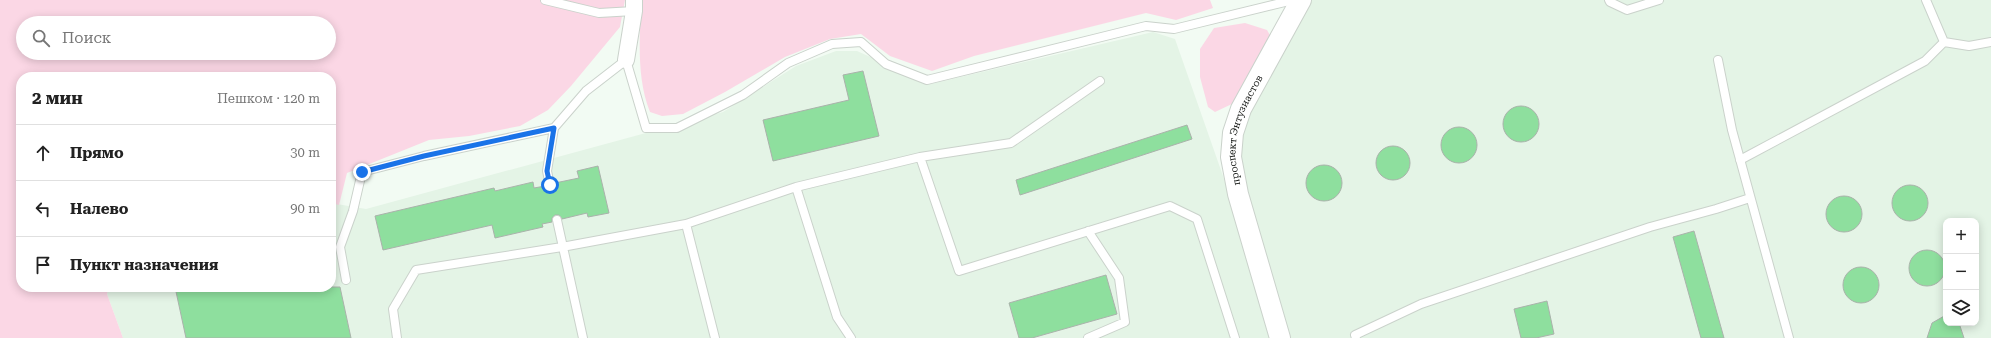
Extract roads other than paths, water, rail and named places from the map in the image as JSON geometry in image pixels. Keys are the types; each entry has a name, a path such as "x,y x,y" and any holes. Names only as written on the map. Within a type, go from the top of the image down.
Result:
{"street":[{"name":"проспект Энтузиастов","path":"1280,338 1238,194 1231,157 1233,133 1241,109 1300,2"},
{"path":"626,60 634,6"}],"lane":[{"path":"545,0 599,13 634,6"},
{"path":"1609,0 1610,2 1628,10 1659,0"},
{"path":"1926,0 1944,42"},
{"path":"550,185 547,171 554,128 586,91 626,60 646,128 677,128 743,95 788,63 832,44 861,42 886,64 926,80 1146,26 1174,29 1290,1 1300,2"},
{"path":"1944,42 1969,46 1991,42"},
{"path":"1740,160 1925,61 1944,42"},
{"path":"1718,60 1740,160 1789,338"},
{"path":"397,338 392,309 416,270 562,247 686,224 796,187 920,158 1011,143 1100,81"},
{"path":"346,280 340,247 353,211 362,172 424,156 554,128"},
{"path":"920,158 959,271 1170,206 1197,219 1236,338"},
{"path":"796,187 837,317 851,338"},
{"path":"1356,338 1355,335 1421,304 1650,227 1716,210 1750,198"},
{"path":"557,220 583,338"},
{"path":"686,224 715,338"},
{"path":"1088,231 1119,278 1125,322 1088,338"}]}
